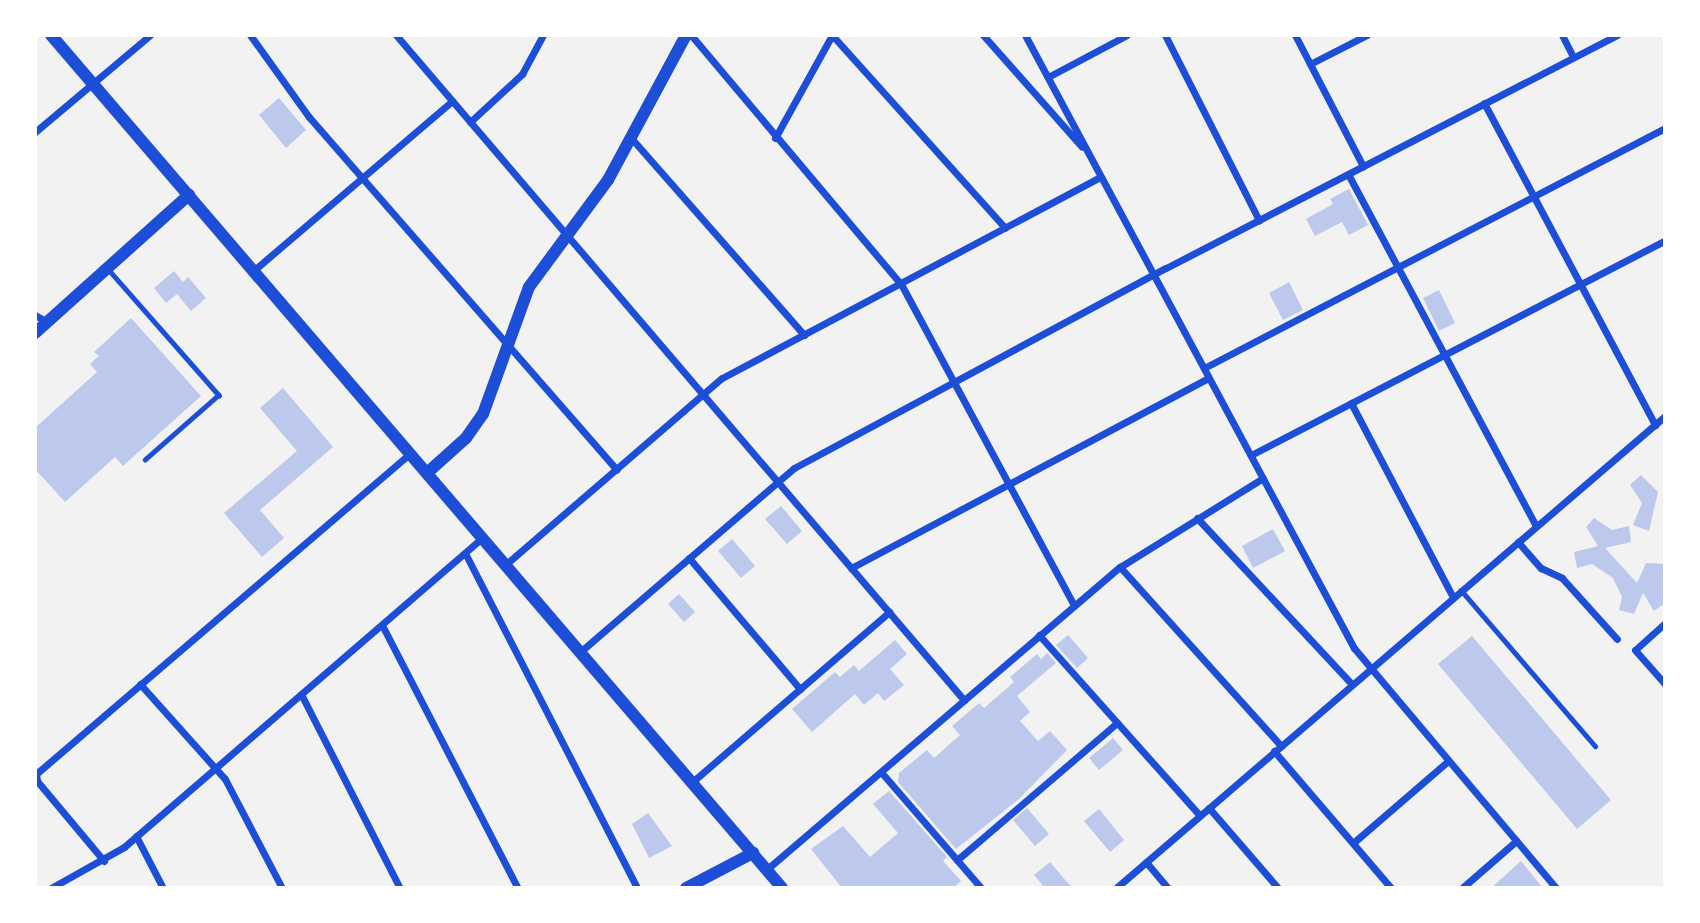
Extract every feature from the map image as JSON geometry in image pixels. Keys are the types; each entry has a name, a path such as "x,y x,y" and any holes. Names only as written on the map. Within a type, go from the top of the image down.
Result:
{"main road":[{"path":"51,35 782,888"},
{"path":"427,473 466,438 483,414 506,344 529,287 565,234 600,192 689,35"},
{"path":"35,333 188,195"},
{"path":"686,888 752,853"}],"street":[{"path":"35,132 94,85 150,35"},
{"path":"250,35 298,103 361,178 617,470"},
{"path":"396,35 964,700"},
{"path":"470,122 522,74 543,35"},
{"path":"689,35 901,284 1073,605"},
{"path":"775,138 832,35 1004,228"},
{"path":"983,35 1090,156"},
{"path":"1026,35 1349,640 1556,888"},
{"path":"1048,77 1126,35"},
{"path":"1165,35 1259,220"},
{"path":"1295,35 1363,166"},
{"path":"1310,64 1367,35"},
{"path":"1562,35 1573,57"},
{"path":"580,652 777,481 1259,220 1617,35"},
{"path":"253,271 452,101"},
{"path":"1485,103 1655,425"},
{"path":"1204,368 1665,128"},
{"path":"632,139 804,335"},
{"path":"1348,174 1536,526"},
{"path":"505,565 722,378 1100,177"},
{"path":"1251,455 1665,240"},
{"path":"35,315 47,322"},
{"path":"851,568 1209,378"},
{"path":"1351,403 1453,597"},
{"path":"1116,888 1665,416"},
{"path":"104,861 35,776 410,453"},
{"path":"766,870 1120,567 1263,478"},
{"path":"1197,518 1352,684"},
{"path":"51,888 104,861 136,836 482,538"},
{"path":"1518,542 1541,568 1562,578 1616,639"},
{"path":"465,553 638,888"},
{"path":"689,558 800,689"},
{"path":"1120,567 1278,748 1391,888"},
{"path":"691,783 889,612"},
{"path":"1665,623 1635,650 1665,684"},
{"path":"382,625 518,888"},
{"path":"1039,635 1200,816"},
{"path":"140,684 230,785 282,888"},
{"path":"301,694 400,888"},
{"path":"957,860 1117,723"},
{"path":"1353,843 1448,761"},
{"path":"881,772 981,888"},
{"path":"1209,808 1278,888"},
{"path":"136,836 163,888"},
{"path":"1462,888 1516,841"},
{"path":"1146,862 1168,888"}],"lane":[{"path":"107,268 219,395 145,460"},
{"path":"1461,590 1595,746"}],"building":[{"path":"279,98 306,130 286,148 259,115"},
{"path":"1349,189 1368,225 1349,235 1342,222 1315,236 1306,219 1333,204 1330,199"},
{"path":"174,271 183,282 188,277 206,298 191,311 177,294 166,303 154,288"},
{"path":"1289,282 1303,310 1283,320 1269,293"},
{"path":"1439,290 1455,323 1439,331 1423,298"},
{"path":"131,318 201,396 123,466 115,457 65,502 35,469 35,428 97,372 90,364 99,356 94,352"},
{"path":"283,388 333,447 260,510 284,538 262,557 224,513 297,451 260,408"},
{"path":"1641,475 1658,492 1649,531 1633,525 1642,503 1630,485"},
{"path":"781,506 802,531 787,544 765,519"},
{"path":"1594,518 1612,530 1629,526 1631,542 1605,548 1637,583 1646,563 1665,564 1665,603 1654,611 1643,593 1634,614 1619,610 1622,597 1613,578 1592,564 1577,568 1574,552 1598,546 1586,527"},
{"path":"1273,529 1285,551 1253,568 1242,546"},
{"path":"732,539 755,566 741,578 718,551"},
{"path":"679,594 695,612 684,622 668,604"},
{"path":"1068,635 1088,658 1077,668 1056,645"},
{"path":"1472,636 1611,800 1577,829 1438,664"},
{"path":"895,640 907,654 890,669 904,685 884,701 878,693 864,705 855,694 812,732 792,709 835,672 840,677 854,665 859,671"},
{"path":"1047,653 1056,663 1017,696 1030,712 1020,721 1038,741 1050,731 1067,750 1019,799 956,849 898,782 899,773 927,750 934,758 960,735 952,726 979,703 984,708 1014,682 1010,677 1037,654 1041,659"},
{"path":"1113,738 1123,750 1099,770 1089,758"},
{"path":"889,791 947,857 943,861 961,881 953,888 842,888 811,849 843,826 870,857 898,833 873,804"},
{"path":"1027,808 1049,834 1035,846 1013,820"},
{"path":"1099,809 1124,840 1110,852 1084,821"},
{"path":"648,813 672,846 649,858 632,824"},
{"path":"1521,861 1543,888 1491,888"},
{"path":"1050,862 1072,888 1045,888 1034,875"}]}
